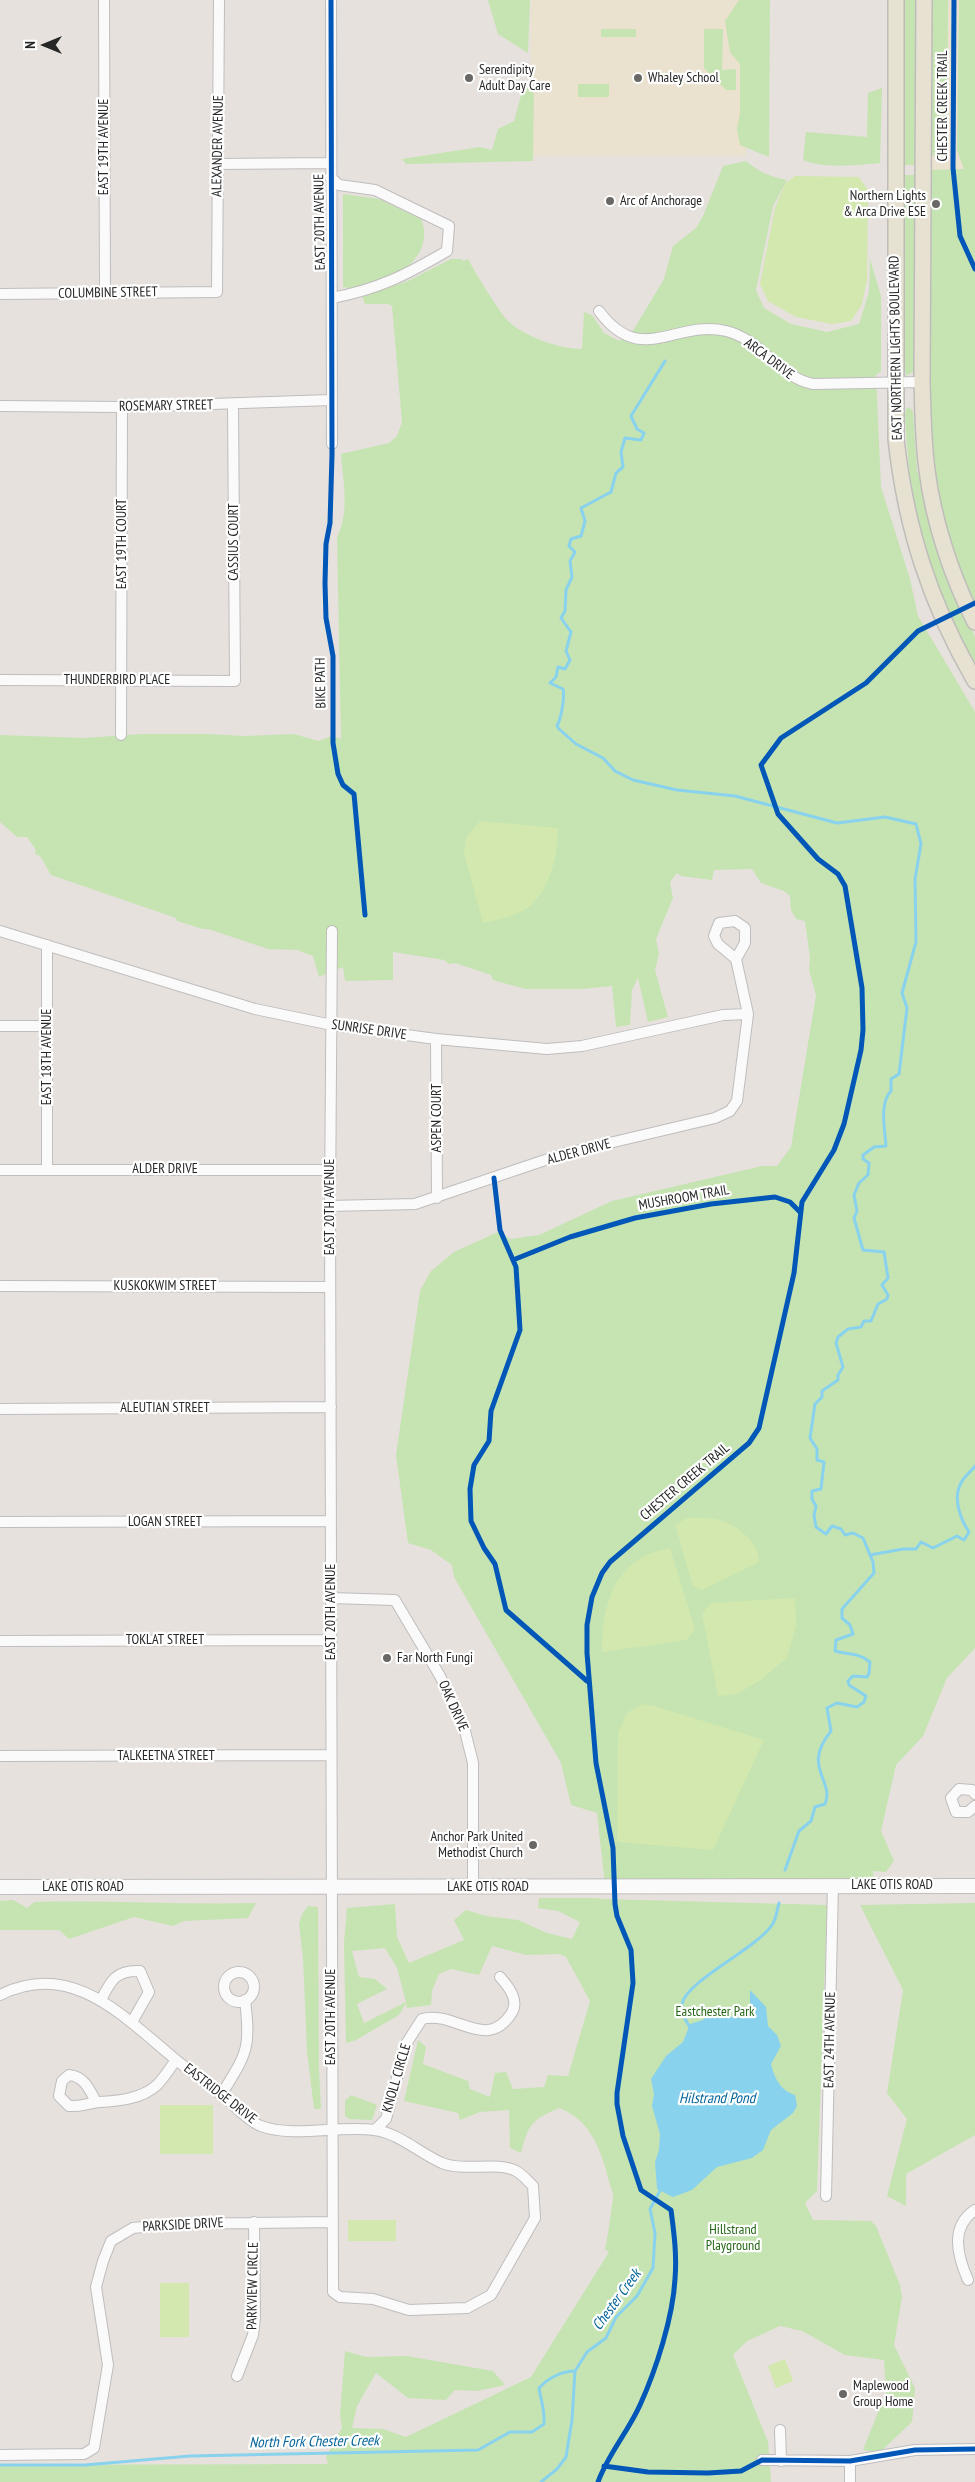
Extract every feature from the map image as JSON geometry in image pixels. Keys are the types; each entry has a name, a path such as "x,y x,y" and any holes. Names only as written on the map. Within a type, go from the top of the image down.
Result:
{"main road":[{"name":"EAST NORTHERN LIGHTS BOULEVARD","path":"896,0 894,382 896,439 901,485 910,527 934,600 975,681"},
{"name":"EAST NORTHERN LIGHTS BOULEVARD","path":"924,0 922,382 927,471 950,563 975,622"},
{"name":"LAKE OTIS ROAD","path":"0,1887 579,1887 637,1884 975,1886"}],"street":[{"name":"EAST 19TH AVENUE","path":"104,0 104,293"},
{"name":"ALEXANDER AVENUE","path":"217,292 220,0"},
{"name":"EAST 20TH AVENUE","path":"332,0 330,163 332,444"},
{"path":"218,164 330,163"},
{"path":"330,177 339,185 374,190 449,226 447,251 409,274 361,292 332,298"},
{"name":"COLUMBINE STREET","path":"0,294 217,292"},
{"name":"ARCA DRIVE","path":"599,311 618,331 635,339 655,338 708,329 726,331 742,337 800,381 813,384 922,382"},
{"name":"ROSEMARY STREET","path":"0,406 122,407 331,400"},
{"name":"CASSIUS COURT","path":"233,404 235,681"},
{"name":"EAST 19TH COURT","path":"122,407 122,680"},
{"name":"THUNDERBIRD PLACE","path":"0,680 235,681"},
{"path":"121,735 122,680"},
{"name":"SUNRISE DRIVE","path":"0,930 255,1009 332,1025 436,1039 547,1049 573,1047 723,1015 748,1014"},
{"name":"EAST 20TH AVENUE","path":"332,931 330,1287 331,2130 333,2292"},
{"name":"EAST 18TH AVENUE","path":"47,945 47,1169"},
{"name":"ALDER DRIVE","path":"330,1206 415,1204 563,1154 715,1118 730,1111 737,1101 748,1014 736,959"},
{"path":"0,1026 47,1026"},
{"name":"ASPEN COURT","path":"436,1039 437,1198"},
{"name":"ALDER DRIVE","path":"0,1170 330,1170"},
{"name":"KUSKOKWIM STREET","path":"0,1286 330,1287"},
{"name":"ALEUTIAN STREET","path":"0,1409 331,1407"},
{"name":"LOGAN STREET","path":"0,1522 331,1521"},
{"name":"OAK DRIVE","path":"331,1598 395,1600 454,1702 465,1731 473,1763 473,1887"},
{"name":"TOKLAT STREET","path":"0,1641 331,1640"},
{"name":"TALKEETNA STREET","path":"0,1756 331,1755"},
{"path":"975,1794 972,1790 959,1789 951,1798 956,1812 968,1812 975,1806"},
{"name":"EAST 24TH AVENUE","path":"826,2196 833,1885"},
{"path":"101,2000 110,1982 125,1971 140,1972 149,1992 132,2022"},
{"name":"KNOLL CIRCLE","path":"375,2130 386,2119 406,2044 415,2027 422,2019 444,2018 480,2031 494,2030 505,2023 514,2010 513,1991 500,1977"},
{"name":"EASTRIDGE DRIVE","path":"0,1995 26,1986 46,1983 76,1988 101,2000 132,2022 176,2060 260,2126 282,2130 375,2130 394,2136 442,2163 458,2167 506,2168 517,2171 533,2186 535,2218 491,2295 467,2308 409,2310 373,2299 340,2297 333,2292"},
{"path":"221,2094 242,2061 247,2047 249,2031 245,2000"},
{"path":"96,2102 115,2102 136,2096 157,2086 176,2060"},
{"path":"968,2280 959,2261 956,2243 961,2226 969,2214 975,2210"},
{"name":"PARKVIEW CIRCLE","path":"237,2376 253,2335 255,2318 254,2222"},
{"name":"PARKSIDE DRIVE","path":"0,2455 84,2454 94,2448 108,2365 96,2287 111,2241 133,2228 172,2224 332,2222"},
{"path":"780,2430 781,2461"},
{"path":"762,2460 850,2461 915,2450 975,2449"},
{"path":"850,2461 850,2482"}],"shaded area":[{"name":"Whaley School","path":"531,0 746,0 746,156 530,156"},
{"path":"930,0 975,0 975,169 929,170"}],"green space":[{"path":"488,0 530,0 528,53 498,34"},
{"path":"739,0 770,0 769,157 740,145 737,129 740,113 740,64 730,52 725,21"},
{"path":"904,0 915,0 919,165 905,165"},
{"path":"931,0 948,0 947,146 943,160 932,155"},
{"path":"959,0 975,0 975,610 952,552 939,506 932,462 928,389 929,170 964,169 957,150"},
{"path":"601,29 636,29 636,37 601,37"},
{"path":"704,29 723,29 722,70 736,69 736,90 726,90 704,68"},
{"path":"578,84 609,84 609,97 578,97"},
{"path":"534,85 533,161 406,164 402,159 480,147 492,150 498,129 514,121 523,88"},
{"path":"882,88 880,163 821,165 803,160 806,132 867,137 868,93"},
{"path":"746,161 765,173 787,180 773,206 756,290 764,308 791,324 827,332 859,324 869,292 870,259 881,296 881,371 876,375 881,487 910,579 918,616 975,712 975,1648 947,1678 923,1736 896,1765 881,1831 894,1861 886,1872 873,1871 874,1880 605,1885 597,1813 571,1805 561,1763 454,1577 452,1565 431,1550 408,1543 396,1455 420,1291 431,1271 454,1252 498,1232 510,1239 539,1235 612,1201 762,1166 777,1166 791,1147 816,995 809,970 810,958 805,921 796,919 791,910 790,896 784,891 761,883 752,869 714,870 712,880 681,876 677,873 670,882 673,898 656,939 659,954 655,970 668,1017 648,1022 638,978 632,990 630,1025 616,1027 612,986 583,989 525,989 493,980 491,975 455,963 449,964 444,960 393,952 393,980 345,981 343,967 319,977 313,956 297,950 268,949 177,921 176,918 51,875 40,856 35,854 36,850 27,837 17,837 0,822 0,735 84,738 141,734 245,736 294,734 318,741 332,736 341,739 337,537 341,528 345,507 341,454 389,443 397,436 402,422 392,306 388,304 365,304 362,296 408,281 451,259 461,259 464,261 468,259 487,292 508,321 533,337 564,347 582,349 584,312 592,315 604,333 619,341 631,334 664,279 673,246 696,228 703,216 723,166"},
{"path":"905,175 918,175 918,361 914,371 906,376 904,363"},
{"path":"795,176 859,177 868,190 867,280 862,304 851,321 832,324 796,317 768,301 760,284 775,208 785,184"},
{"path":"343,194 379,199 421,219 424,234 421,248 413,261 388,280 357,288 343,287"},
{"path":"909,407 913,411 917,470 938,539 975,637 975,668 951,622 927,560 916,512 906,439 905,415 906,409"},
{"path":"480,821 558,828 555,860 552,870 544,889 537,898 530,906 520,912 483,923 464,853 466,837"},
{"path":"687,1518 715,1519 730,1524 750,1540 758,1554 759,1562 702,1590 693,1586 675,1525"},
{"path":"670,1548 695,1629 687,1640 602,1652 605,1616 615,1585 624,1572 636,1561 651,1553"},
{"path":"795,1598 796,1626 787,1658 759,1681 737,1694 718,1696 702,1614 711,1603"},
{"path":"642,1704 658,1707 764,1740 713,1850 617,1842 618,1733 627,1713"},
{"name":"Eastchester Park","path":"539,1898 827,1905 817,2191 805,2203 813,2220 871,2221 876,2226 900,2285 902,2297 894,2345 915,2388 912,2422 879,2453 863,2450 886,2392 884,2360 845,2355 802,2331 780,2326 747,2341 733,2355 768,2442 771,2482 0,2482 0,2465 328,2464 326,2457 342,2428 340,2415 345,2351 366,2357 407,2356 493,2371 505,2385 477,2391 455,2390 446,2400 408,2398 376,2373 357,2406 352,2428 383,2429 406,2437 531,2377 609,2252 605,2249 613,2195 598,2147 587,2128 579,2120 559,2108 542,2116 532,2124 521,2153 510,2148 509,2110 480,2112 460,2120 458,2113 404,2101 418,2040 426,2047 423,2064 468,2081 470,2089 490,2097 495,2073 506,2072 513,2089 544,2087 548,2075 568,2076 590,2001 566,1957 559,1954 526,1955 492,1946 479,1975 451,1969 439,1974 432,1991 431,2005 407,2008 406,2003 399,2015 356,2040 346,2043 344,1943 347,1908 395,1904 397,1937 409,1963 464,1940 454,1920 466,1910 486,1916 518,1920 547,1933 572,1939 580,1922 558,1911 538,1908","holes":["385,1948 397,1968 406,2002 364,2023 357,2004 387,1989 375,1979 359,1977 352,1951"]},
{"path":"13,1900 27,1908 34,1902 256,1903 248,1918 184,1921 173,1926 134,1917 69,1939 59,1930 0,1930 0,1901"},
{"path":"975,1903 975,2135 906,2174 906,2206 887,2196 907,2119 887,2093 903,1990 860,1905"},
{"path":"308,1906 318,1907 321,2109 314,2109 307,2051 303,1958 299,1924 302,1914"},
{"path":"351,2095 377,2105 372,2120 349,2119 345,2116 345,2101"},
{"path":"160,2105 213,2105 213,2154 160,2154"},
{"path":"348,2220 396,2220 396,2241 348,2241"},
{"path":"160,2283 189,2283 189,2337 160,2337"},
{"path":"785,2359 793,2381 776,2388 768,2366"}],"water":[{"name":"Hilstrand Pond","path":"750,1990 766,2007 768,2026 777,2035 781,2046 771,2064 774,2074 785,2090 795,2095 797,2106 793,2113 771,2130 763,2150 752,2158 717,2167 692,2190 673,2197 657,2189 655,2162 659,2150 660,2134 652,2106 654,2094 651,2079 666,2056 683,2042 690,2024 703,2020 710,2011 743,2018 750,2008"}],"waterway":[{"name":"North Fork Chester Creek","path":"665,361 631,416 637,429 644,433 641,440 625,438 621,452 623,467 616,473 611,492 581,508 585,521 581,536 571,539 569,546 575,552 570,561 572,577 566,590 565,611 561,618 571,632 566,651 570,660 565,669 558,667 556,677 550,683 563,689 562,708 557,726 576,744 603,758 615,771 633,780 677,790 735,796 837,823 885,817 916,824 921,844 915,879 916,942 902,993 907,1008 899,1074 891,1079 891,1091 885,1102 884,1125 886,1146 874,1147 863,1155 863,1159 869,1163 868,1175 859,1183 854,1195 857,1211 854,1218 863,1250 884,1252 888,1278 882,1285 888,1295 887,1299 878,1304 871,1321 864,1321 861,1327 848,1329 838,1337 836,1343 843,1367 838,1375 838,1380 822,1391 822,1397 815,1404 810,1438 817,1449 817,1460 824,1462 821,1489 812,1491 812,1499 816,1506 814,1515 816,1527 826,1534 832,1526 841,1529 845,1535 853,1533 863,1538 873,1562 874,1573 842,1609 842,1618 850,1625 853,1634 836,1640 835,1651 857,1655 870,1662 867,1677 853,1676 848,1681 849,1685 866,1696 864,1702 857,1707 837,1703 827,1708 831,1731 819,1755 820,1772 827,1795 825,1804 815,1807 811,1821 799,1831 785,1870"},
{"path":"870,1555 903,1549 916,1549 921,1542 933,1548 957,1536 964,1540 969,1532 963,1522 957,1497 960,1485 975,1466"},
{"name":"Chester Creek","path":"691,2029 682,2011 682,2004 686,1995 708,1975 764,1934 773,1923 779,1903"},
{"name":"Chester Creek","path":"541,2482 557,2469 566,2457 572,2420 575,2371 587,2352 606,2338 616,2317 637,2296 653,2268 655,2233 650,2209 662,2187"},
{"name":"North Fork Chester Creek","path":"0,2465 85,2465 190,2456 478,2450 510,2432 532,2432 544,2424 539,2388 556,2376 565,2372 575,2371"}],"cycle path":[{"name":"BIKE PATH","path":"331,0 332,455 330,523 326,544 326,618 333,656 333,743 338,774 343,785 354,794 365,915"},
{"name":"CHESTER CREEK TRAIL","path":"954,0 953,168 960,236 975,269"},
{"name":"CHESTER CREEK TRAIL","path":"598,2482 607,2462 635,2415 652,2376 671,2310 676,2261 671,2210 641,2190 623,2136 617,2104 633,1983 631,1950 617,1916 613,1848 596,1763 587,1653 587,1625 592,1597 602,1573 610,1562 749,1443 759,1428 794,1273 802,1202 834,1150 844,1124 861,1050 863,1030 862,988 845,886 838,874 818,859 778,814 761,765 781,738 866,683 918,631 975,603"},
{"path":"494,1178 500,1230 516,1267 520,1330 491,1411 489,1441 474,1465 470,1489 471,1521 484,1548 495,1564 506,1610 587,1681"},
{"name":"MUSHROOM TRAIL","path":"513,1260 570,1237 635,1218 711,1204 775,1197 790,1202 800,1212"},
{"path":"604,2466 648,2472 708,2473 741,2471 762,2460 850,2461 915,2450 975,2449"}],"place":[{"name":"Serendipity Adult Day Care","path":"469,78"},
{"name":"Whaley School","path":"638,78"},
{"name":"Arc of Anchorage","path":"610,201"},
{"name":"Northern Lights & Arca Drive ESE","path":"936,204"},
{"name":"Far North Fungi","path":"387,1658"},
{"name":"Anchor Park United Methodist Church","path":"533,1845"},
{"name":"Maplewood Group Home","path":"843,2394"}],"park label":[{"name":"Hillstrand Playground","path":"733,2238"}]}
